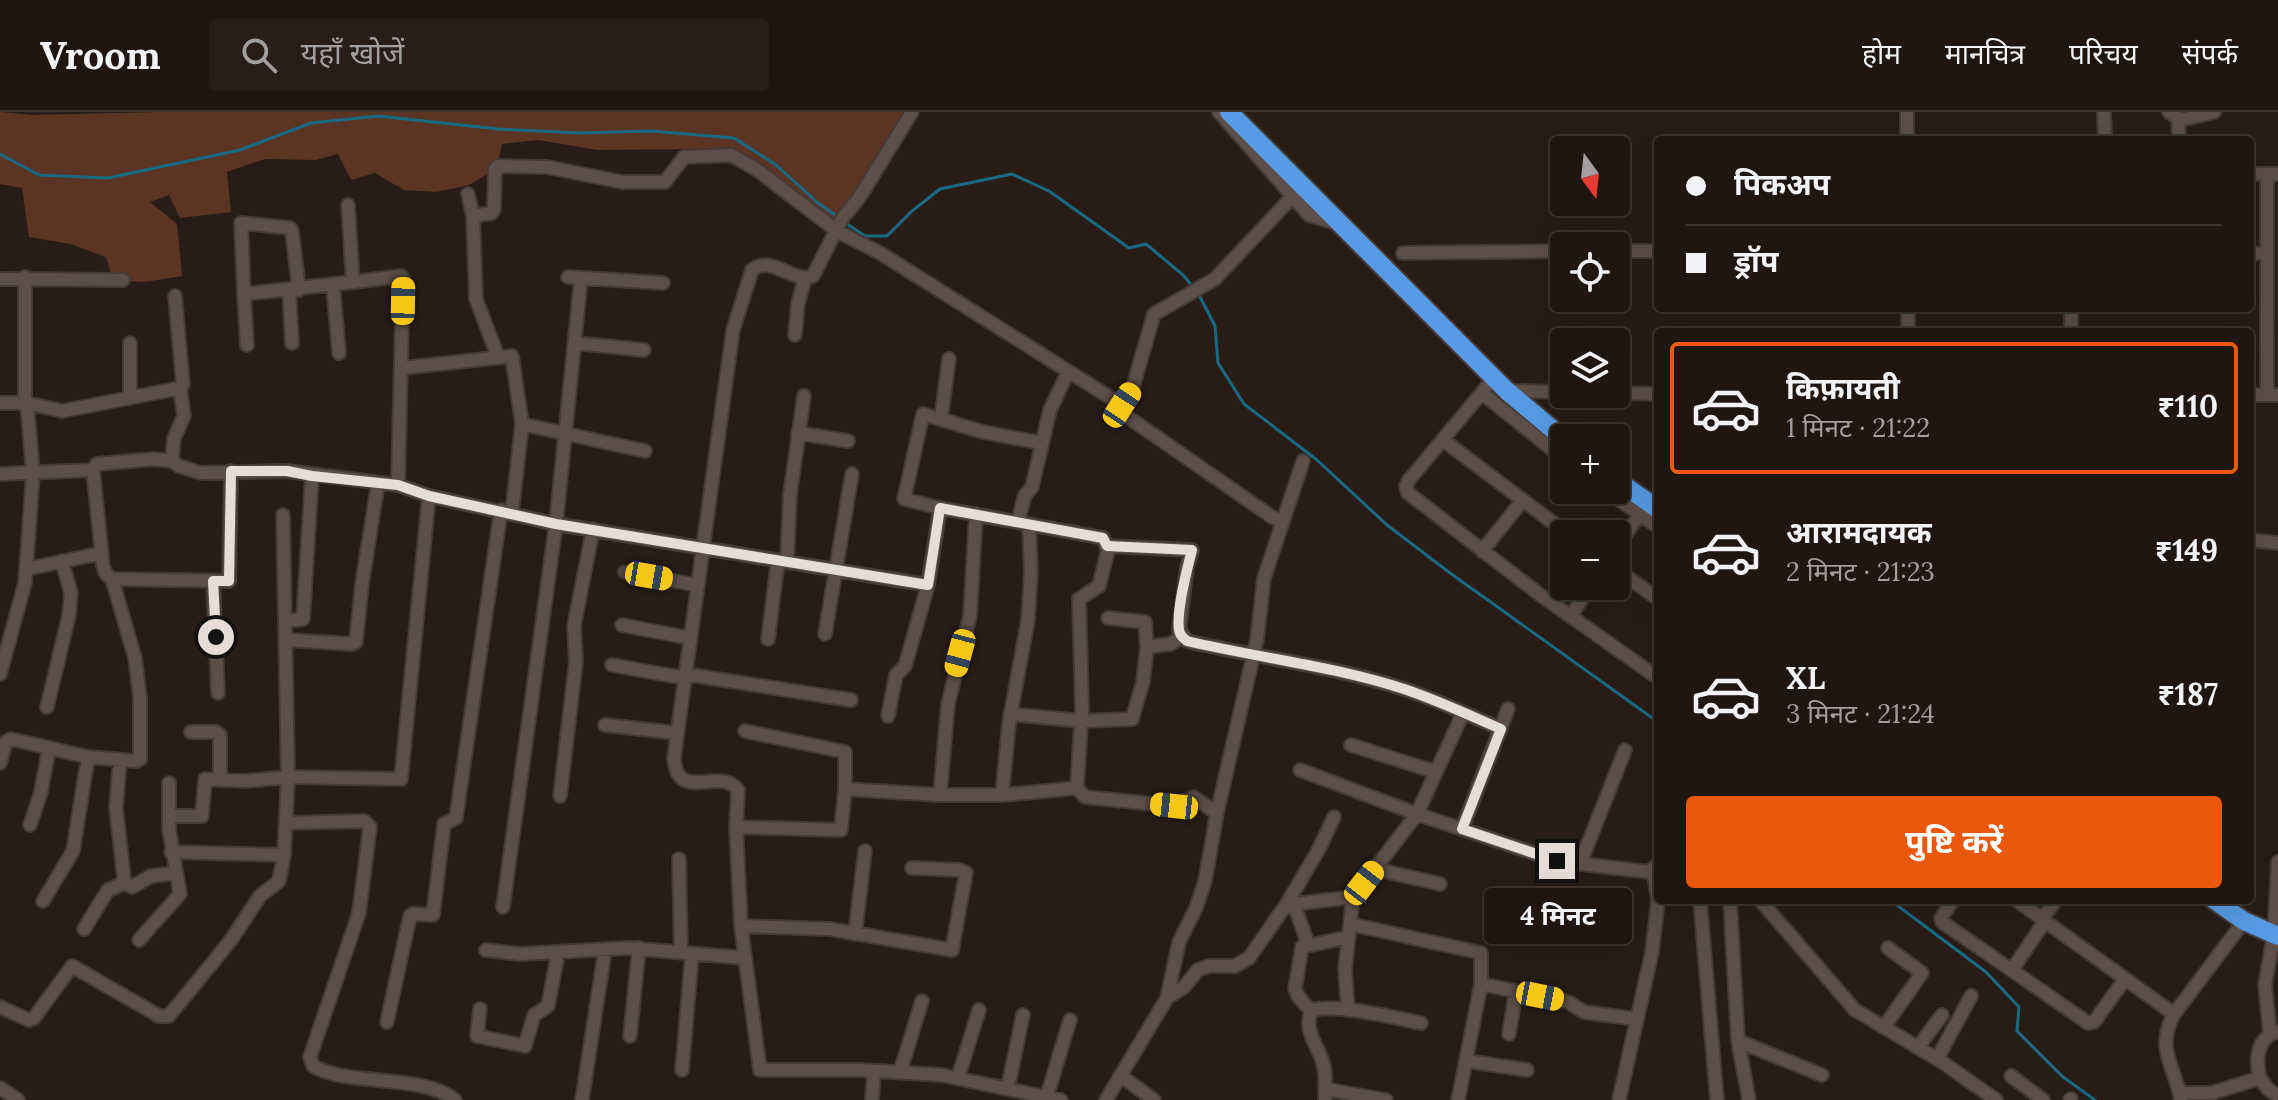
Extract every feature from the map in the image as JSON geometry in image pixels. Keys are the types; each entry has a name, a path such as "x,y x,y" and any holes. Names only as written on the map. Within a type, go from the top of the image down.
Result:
{"highway":[{"path":"1229,112 1494,387 1550,429"},
{"path":"1630,494 1649,512"},
{"path":"2220,904 2244,921 2276,935"}],"street":[{"path":"912,112 839,225 813,276 805,279 767,263 752,270 733,330 677,733 675,772 688,782 727,782 738,790 736,827 741,926 760,1070 900,1072 958,1078 1061,1100"},
{"path":"1219,112 1309,215 1338,223"},
{"path":"1907,112 1907,136"},
{"path":"2104,112 2105,136"},
{"path":"2174,115 2181,120 2214,112"},
{"path":"2174,115 2178,136"},
{"path":"473,216 492,213 495,169 498,166 547,167 622,182 665,182 684,157 731,155 1122,405 1125,415 1272,517 1283,521"},
{"path":"2272,174 2272,395"},
{"path":"468,194 473,216 476,299 498,357"},
{"path":"1122,405 1132,390 1154,314 1215,279 1293,196"},
{"path":"348,205 353,282"},
{"path":"247,345 241,223 290,228 292,231 292,343"},
{"path":"1403,253 1550,251"},
{"path":"1630,251 1654,251"},
{"path":"244,294 402,276 398,485"},
{"path":"0,674 11,640 26,569 33,474 26,403 25,277"},
{"path":"503,907 556,524 575,343 574,277 663,283"},
{"path":"0,279 123,280"},
{"path":"795,335 798,303 805,279"},
{"path":"333,285 339,353"},
{"path":"172,461 174,438 184,416 175,296"},
{"path":"130,343 130,398"},
{"path":"575,343 644,350"},
{"path":"387,1022 410,916 433,915 444,824 456,818 522,424 512,357 402,368"},
{"path":"941,419 949,359"},
{"path":"1002,795 1010,714 1028,620 1031,571 1024,523 1025,495 1032,487 1050,410 1068,372"},
{"path":"1494,387 1550,391"},
{"path":"1494,387 1443,440 1409,480 1406,490 1482,551 1654,675"},
{"path":"1494,387 1550,445"},
{"path":"0,403 26,403 62,411 180,388"},
{"path":"1630,393 1654,394"},
{"path":"768,639 782,561 804,396"},
{"path":"1042,443 983,432 925,414 922,416 905,501 1103,538 1107,546 1099,586 1079,599 1083,661 1077,788 1085,797 1174,806 1193,797 1217,813"},
{"path":"522,424 645,451"},
{"path":"798,433 848,441"},
{"path":"1443,440 1550,520"},
{"path":"0,763 8,740 88,757 140,759 140,698 135,658 112,579 106,574 93,470 97,464 172,461 201,473 287,471 398,485 429,496 556,524 928,585"},
{"path":"1106,1100 1167,998 1179,942 1205,881 1217,813 1253,656 1264,578 1303,461"},
{"path":"0,474 93,470"},
{"path":"112,579 229,581 231,471"},
{"path":"825,634 852,474"},
{"path":"285,621 303,619 312,476"},
{"path":"287,640 356,642 378,483"},
{"path":"169,816 202,816 204,780 246,781 288,777 401,779 429,496"},
{"path":"1482,551 1523,500"},
{"path":"1630,502 1649,512 1630,533"},
{"path":"888,716 896,675 905,666 928,585 940,508"},
{"path":"940,795 948,704 970,616 976,514"},
{"path":"0,1007 29,1020 34,1018 72,966 159,1016 169,1016 231,940 260,896 279,881 284,855 288,777 283,515"},
{"path":"560,796 576,661 573,634 593,529"},
{"path":"2254,540 2278,543"},
{"path":"1107,546 1192,550 1179,630 1187,641 1403,689 1501,729"},
{"path":"26,569 102,553"},
{"path":"47,707 69,615 71,593 62,561"},
{"path":"625,572 697,585"},
{"path":"1630,579 1654,596"},
{"path":"213,581 218,693"},
{"path":"1571,616 1581,600"},
{"path":"1010,714 1081,721 1132,719 1143,682 1147,647 1145,622 1108,618"},
{"path":"622,625 690,638"},
{"path":"1147,647 1170,644 1182,637"},
{"path":"612,665 851,700"},
{"path":"1462,829 1508,709"},
{"path":"1348,1010 1345,969 1353,897 1417,814 1463,713"},
{"path":"605,725 677,733"},
{"path":"736,827 841,830 845,789 843,751 745,731"},
{"path":"191,732 216,732 220,735 220,779"},
{"path":"1351,745 1436,772"},
{"path":"30,825 41,792 49,748"},
{"path":"1580,864 1625,750"},
{"path":"43,901 73,851 88,757"},
{"path":"120,760 116,807 123,882"},
{"path":"1300,770 1417,814 1557,861 1649,872 1654,868"},
{"path":"139,940 180,894 171,852 169,783"},
{"path":"845,789 1002,795 1077,788"},
{"path":"1167,998 1184,987 1198,970 1209,966 1235,966 1249,958 1286,905 1334,817"},
{"path":"286,823 364,821 370,827 359,913 310,1057 313,1066 349,1076 424,1088 455,1100"},
{"path":"855,934 865,851"},
{"path":"171,852 284,855"},
{"path":"679,859 686,953 682,1070"},
{"path":"2278,862 2276,935 2265,985 2274,1032 2259,1049 2257,1068 2268,1089 2278,1096"},
{"path":"741,926 830,929 953,948 966,873 960,870 912,868"},
{"path":"1375,869 1440,884"},
{"path":"123,882 132,887 151,876 176,873"},
{"path":"84,929 111,887 123,882"},
{"path":"1286,905 1353,897"},
{"path":"1619,1100 1652,952 1658,904"},
{"path":"1700,904 1717,1100"},
{"path":"1730,904 1738,1041 1749,1100"},
{"path":"1764,904 1850,1005 1996,1100"},
{"path":"1950,904 1941,918 1942,922 2091,1023 2125,979"},
{"path":"2022,904 2174,1014"},
{"path":"2012,970 2054,904"},
{"path":"1286,905 1295,908 1306,938 1295,989 1311,1011"},
{"path":"2244,921 2174,1014 2167,1028 2165,1044 2181,1096 2212,1093 2260,1078"},
{"path":"1305,945 1349,931 1481,953 1481,984 1458,1100"},
{"path":"486,950 520,954 639,948 745,958"},
{"path":"630,1036 639,948"},
{"path":"1884,1027 1922,973 1888,948"},
{"path":"582,1100 605,950"},
{"path":"480,1009 477,1036 525,1046 534,1015 548,1006 558,953"},
{"path":"1481,984 1568,1002 1584,1012 1636,1019"},
{"path":"1509,1034 1516,991"},
{"path":"1937,1059 1971,996"},
{"path":"900,1072 922,1001"},
{"path":"1386,1100 1325,1094 1324,1066 1311,1038 1308,1018 1311,1011 1319,1008 1348,1010 1421,1023"},
{"path":"958,1078 979,1010"},
{"path":"999,1100 1023,1015"},
{"path":"1918,1047 1942,1015"},
{"path":"1047,1096 1070,1020"},
{"path":"1738,1041 1822,1075"},
{"path":"1467,1061 1527,1070"},
{"path":"872,1100 874,1071"},
{"path":"1121,1076 1154,1100"},
{"path":"2011,1076 2043,1100"}],"shaded area":[{"path":"0,112 32,115 160,112 903,112 872,169 835,223 741,154 693,149 598,150 538,140 502,144 497,168 469,185 436,192 404,190 375,173 351,180 338,154 316,160 265,159 227,172 231,212 180,218 169,195 150,202 177,224 182,276 145,282 113,280 106,257 70,244 29,237 22,188 0,184"}],"waterway":[{"path":"0,154 39,175 108,178 240,150 311,123 378,116 498,129 580,133 651,131 734,138 776,165 838,217"},
{"path":"844,222 865,236 887,236 940,189 1012,174 1049,191 1129,248 1146,244 1193,287"},
{"path":"1198,293 1215,326 1218,363 1244,404 1317,460 1387,525 1654,719"},
{"path":"1895,904 1986,972 2019,1007 2017,1031 2063,1077 2095,1100"}],"route":[{"path":"216,637 213,581 229,581 231,471 287,471 398,485 429,496 556,524 928,585 940,508 1103,538 1107,546 1192,550 1183,594 1179,630 1182,637 1187,641 1329,670 1403,689 1501,729 1462,829 1557,861"}]}
